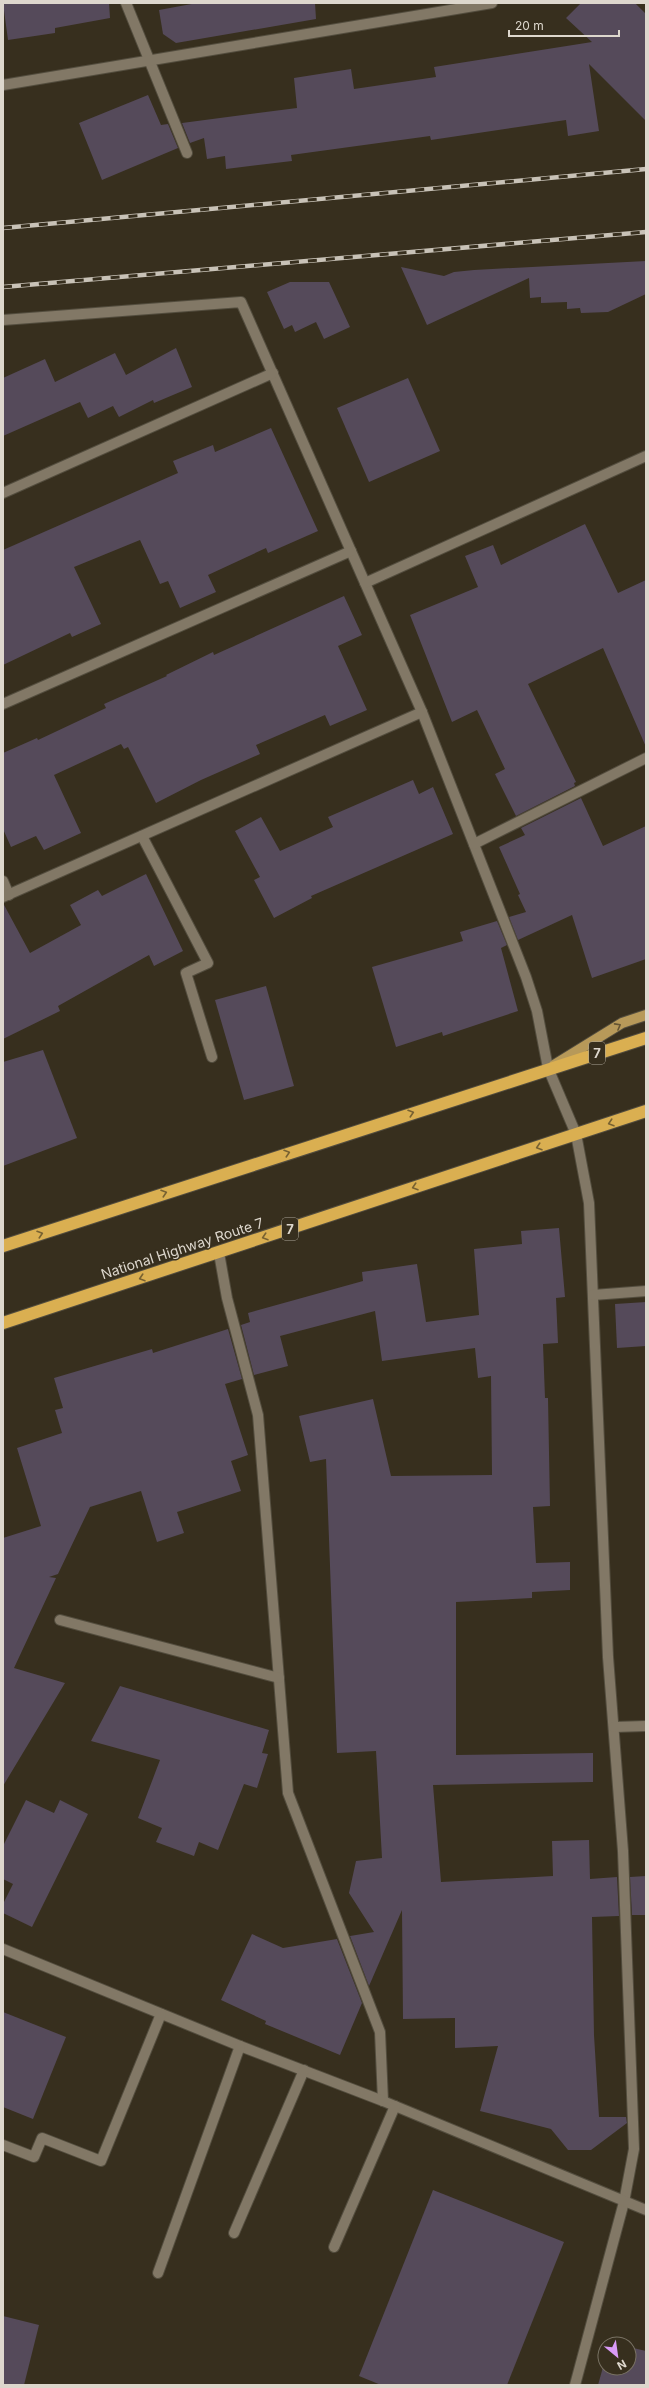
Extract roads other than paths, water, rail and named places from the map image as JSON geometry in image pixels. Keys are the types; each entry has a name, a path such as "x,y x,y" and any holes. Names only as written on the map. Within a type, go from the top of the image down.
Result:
{"highway":[{"name":"7","path":"3,1246 548,1068 646,1038"},
{"name":"7","path":"576,1134 646,1111"},
{"name":"National Highway Route 7","path":"3,1323 576,1134"}],"main road":[{"path":"548,1068 622,1023 646,1016"}],"street":[{"path":"126,3 187,153"},
{"path":"3,85 492,3"},
{"path":"3,320 241,302 350,552 422,712 526,977 537,1011 548,1068 576,1134 589,1203 608,1649 623,1851 634,2149 624,2202 575,2385"},
{"path":"3,493 273,373"},
{"path":"365,583 646,456"},
{"path":"3,704 350,552"},
{"path":"3,881 6,896 422,712"},
{"path":"474,844 646,758"},
{"path":"142,836 208,963 186,973 212,1057"},
{"path":"219,1253 227,1298 258,1415 288,1793 380,2032 383,2101"},
{"path":"593,1295 646,1291"},
{"path":"60,1620 279,1678"},
{"path":"614,1727 646,1726"},
{"path":"3,1949 240,2046 383,2101 646,2210"},
{"path":"3,2145 34,2157 42,2138 101,2161 161,2014"},
{"path":"158,2273 240,2046"},
{"path":"234,2233 304,2070"},
{"path":"334,2247 395,2106"}],"railway":[{"path":"3,228 646,169"},
{"path":"3,287 646,232"}]}
